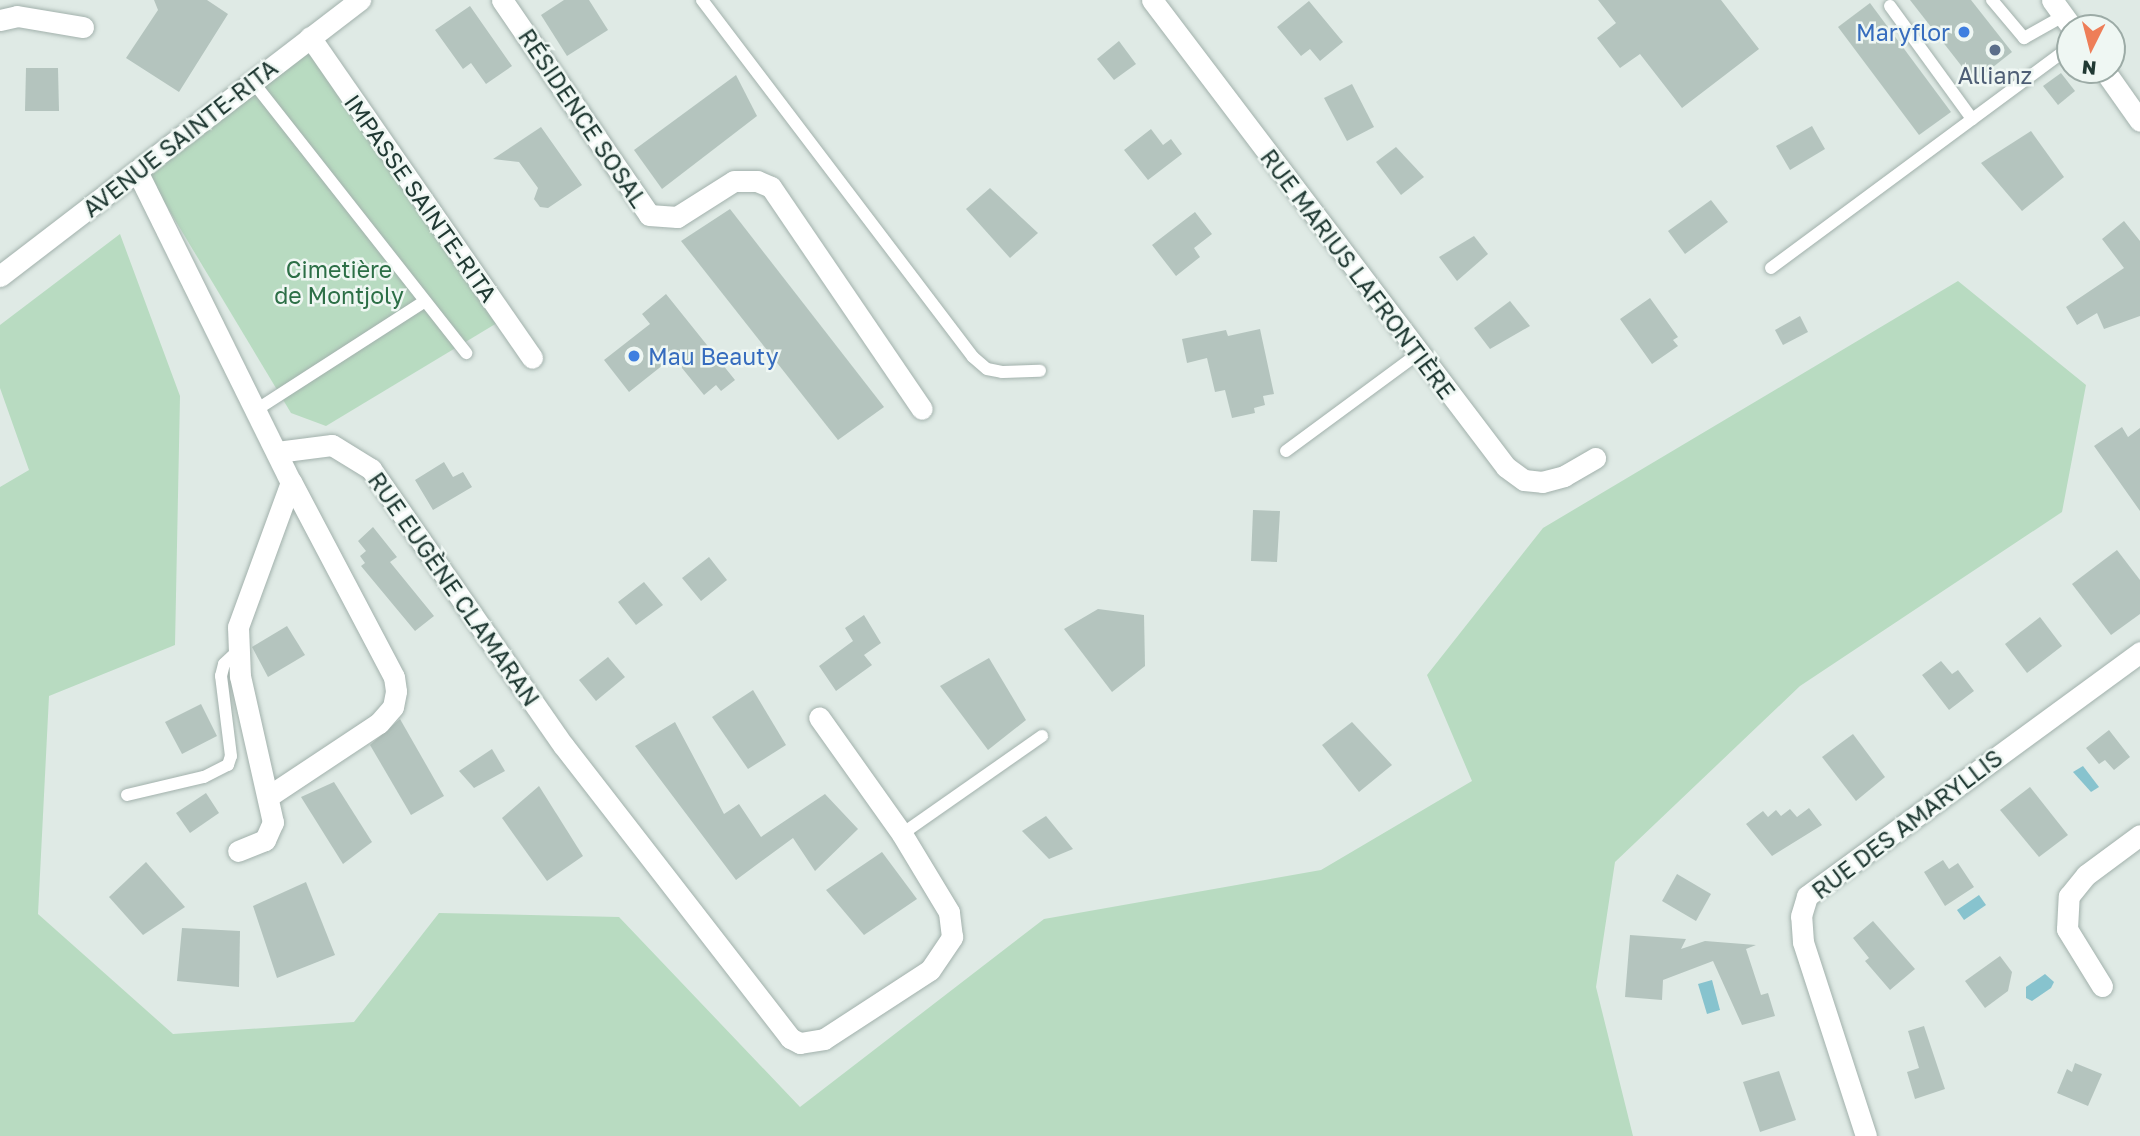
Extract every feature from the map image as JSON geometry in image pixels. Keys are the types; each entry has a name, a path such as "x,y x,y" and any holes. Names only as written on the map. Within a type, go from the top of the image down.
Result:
{"street":[{"name":"AVENUE SAINTE-RITA","path":"0,276 360,0"},
{"name":"RÉSIDENCE SOSAL","path":"502,0 649,215 677,217 734,181 757,181 771,187 922,409"},
{"name":"RUE MARIUS LAFRONTIÈRE","path":"1152,0 1516,477 1554,481 1595,458"},
{"path":"0,20 17,16 83,27"},
{"name":"IMPASSE SAINTE-RITA","path":"310,37 532,358"},
{"path":"2114,84 2140,121"},
{"path":"137,171 291,482 394,677 396,691 393,707 379,723 269,796"},
{"name":"RUE EUGÈNE CLAMARAN","path":"277,452 332,445 371,470 564,745 790,1038 800,1043 824,1039 930,970 948,949 953,923 949,912 902,834"},
{"path":"238,851 257,845 271,834 269,796 237,652 239,618 291,482"},
{"name":"RUE DES AMARYLLIS","path":"1866,1136 1803,942 1801,916 1807,897 2140,652"},
{"path":"819,717 902,834"},
{"path":"2102,986 2067,929 2069,896 2086,875 2140,835"}],"lane":[{"path":"702,0 972,357 987,369 1002,372 1040,371"},
{"path":"1992,0 2024,38 2056,19"},
{"path":"1890,6 1972,119"},
{"path":"1771,268 2056,57"},
{"path":"253,82 466,353"},
{"path":"256,410 425,302"},
{"path":"1286,451 1419,353"},
{"path":"127,795 204,777 228,765 231,756 220,676 224,664 237,652"},
{"path":"902,834 1042,736"}],"green space":[{"name":"Cimetière de Montjoly","path":"314,45 497,323 326,426 291,413 148,175"},
{"path":"120,234 180,396 175,645 49,696 38,914 173,1034 354,1022 439,913 619,917 800,1107 1044,919 1321,870 1472,781 1427,675 1543,528 1958,281 2086,385 2062,512 1800,686 1615,862 1596,987 1633,1136 0,1136 0,487 29,470 0,388 0,325"}],"water":[{"path":"2083,766 2099,787 2091,792 2073,772"},
{"path":"1979,895 1986,905 1964,920 1957,910"},
{"path":"2045,974 2054,982 2051,988 2032,1001 2026,998 2026,987"},
{"path":"1712,980 1720,1010 1707,1014 1698,984"}],"building":[{"path":"154,0 207,0 228,14 179,92 126,58 158,10"},
{"path":"564,0 589,0 608,30 567,56 541,15"},
{"path":"1598,0 1721,0 1759,49 1682,108 1640,54 1620,68 1597,38 1616,23"},
{"path":"1910,0 1971,0 2012,52 1974,82"},
{"path":"1309,1 1343,42 1320,61 1310,49 1301,56 1277,27"},
{"path":"1870,3 1951,112 1919,135 1838,27"},
{"path":"470,6 512,66 486,84 471,63 463,69 435,30"},
{"path":"1119,41 1136,64 1114,80 1097,59"},
{"path":"26,68 58,68 59,111 25,111"},
{"path":"736,75 757,116 662,189 634,150"},
{"path":"2056,77 2056,84 2070,84 2075,91 2058,105 2043,86"},
{"path":"1352,84 1374,127 1347,141 1324,98"},
{"path":"1812,126 1825,149 1790,170 1776,146"},
{"path":"541,127 582,185 548,208 540,207 534,199 538,188 519,162 493,159"},
{"path":"1151,129 1163,145 1171,139 1182,154 1148,180 1124,150"},
{"path":"2031,131 2064,177 2022,211 1981,163"},
{"path":"1396,147 1424,177 1401,195 1376,162"},
{"path":"990,188 1038,233 1010,258 966,209"},
{"path":"1711,200 1728,222 1685,254 1668,231"},
{"path":"730,209 884,407 838,440 681,241"},
{"path":"1195,212 1212,234 1194,248 1200,257 1176,276 1152,245"},
{"path":"2124,221 2140,241 2140,316 2104,329 2097,313 2077,325 2066,307 2124,268 2102,239"},
{"path":"1474,236 1488,254 1457,281 1439,257"},
{"path":"666,294 735,380 721,391 716,385 704,395 673,357 629,392 604,360 650,324 642,314"},
{"path":"1650,298 1678,337 1673,340 1678,346 1652,364 1620,319"},
{"path":"1510,301 1530,326 1490,349 1474,328"},
{"path":"1800,316 1808,332 1783,345 1775,330"},
{"path":"1260,329 1274,394 1263,396 1265,405 1254,408 1255,413 1232,418 1225,390 1215,392 1207,358 1187,363 1182,339 1226,330 1228,336"},
{"path":"2122,427 2128,437 2140,428 2140,511 2094,446"},
{"path":"444,462 453,477 463,472 472,487 433,510 415,480"},
{"path":"1253,510 1280,511 1277,562 1251,561"},
{"path":"373,527 397,557 390,562 434,616 415,631 361,566 365,563 360,556 366,551 358,541"},
{"path":"2117,550 2140,580 2140,614 2111,635 2072,584"},
{"path":"709,557 727,580 701,601 682,578"},
{"path":"644,582 663,605 636,625 618,602"},
{"path":"1098,609 1144,615 1145,666 1112,692 1064,629"},
{"path":"864,615 881,643 864,655 872,665 836,691 819,666 853,641 845,628"},
{"path":"2040,617 2062,646 2027,673 2005,644"},
{"path":"287,626 305,655 268,677 252,647"},
{"path":"608,657 625,677 596,701 579,680"},
{"path":"989,658 1026,720 988,750 940,686"},
{"path":"1941,661 1952,674 1958,670 1974,691 1949,710 1922,675"},
{"path":"753,690 786,745 748,769 712,717"},
{"path":"201,704 217,736 182,754 165,722"},
{"path":"400,719 444,796 411,815 370,745"},
{"path":"675,722 724,814 739,804 761,837 825,794 858,829 815,871 793,838 736,880 635,746"},
{"path":"1352,722 1392,765 1359,792 1322,745"},
{"path":"2109,730 2130,757 2114,770 2105,760 2099,764 2086,748"},
{"path":"1853,734 1885,777 1856,801 1822,757"},
{"path":"492,749 505,771 474,788 459,771"},
{"path":"334,782 372,842 343,864 301,797"},
{"path":"539,786 583,856 547,881 502,818"},
{"path":"2030,787 2068,835 2039,857 2000,810"},
{"path":"206,793 219,813 190,833 176,813"},
{"path":"1809,808 1822,825 1772,856 1746,824 1763,811 1768,817 1776,810 1781,816 1790,809 1797,817"},
{"path":"1046,816 1073,849 1049,859 1022,831"},
{"path":"882,852 917,899 864,935 826,890"},
{"path":"1943,860 1949,869 1958,863 1974,887 1945,906 1924,872"},
{"path":"146,862 185,907 143,935 109,897"},
{"path":"1677,874 1711,894 1696,921 1662,901"},
{"path":"306,882 335,955 277,978 253,906"},
{"path":"1873,921 1915,969 1890,990 1865,961 1869,958 1853,938"},
{"path":"182,928 240,931 239,987 177,981"},
{"path":"1630,935 1686,939 1681,949 1705,941 1756,945 1746,949 1761,995 1768,993 1775,1016 1742,1025 1713,961 1663,980 1662,1000 1625,997"},
{"path":"2000,956 2012,972 2008,991 1985,1008 1965,981"},
{"path":"1924,1026 1945,1089 1915,1099 1907,1072 1919,1068 1908,1031"},
{"path":"2075,1063 2102,1074 2088,1106 2057,1093 2067,1069 2072,1072"},
{"path":"1779,1071 1796,1120 1760,1132 1743,1082"}],"place":[{"name":"Maryflor","path":"1964,32"},
{"name":"Allianz","path":"1995,50"},
{"name":"Mau Beauty","path":"634,356"}]}
